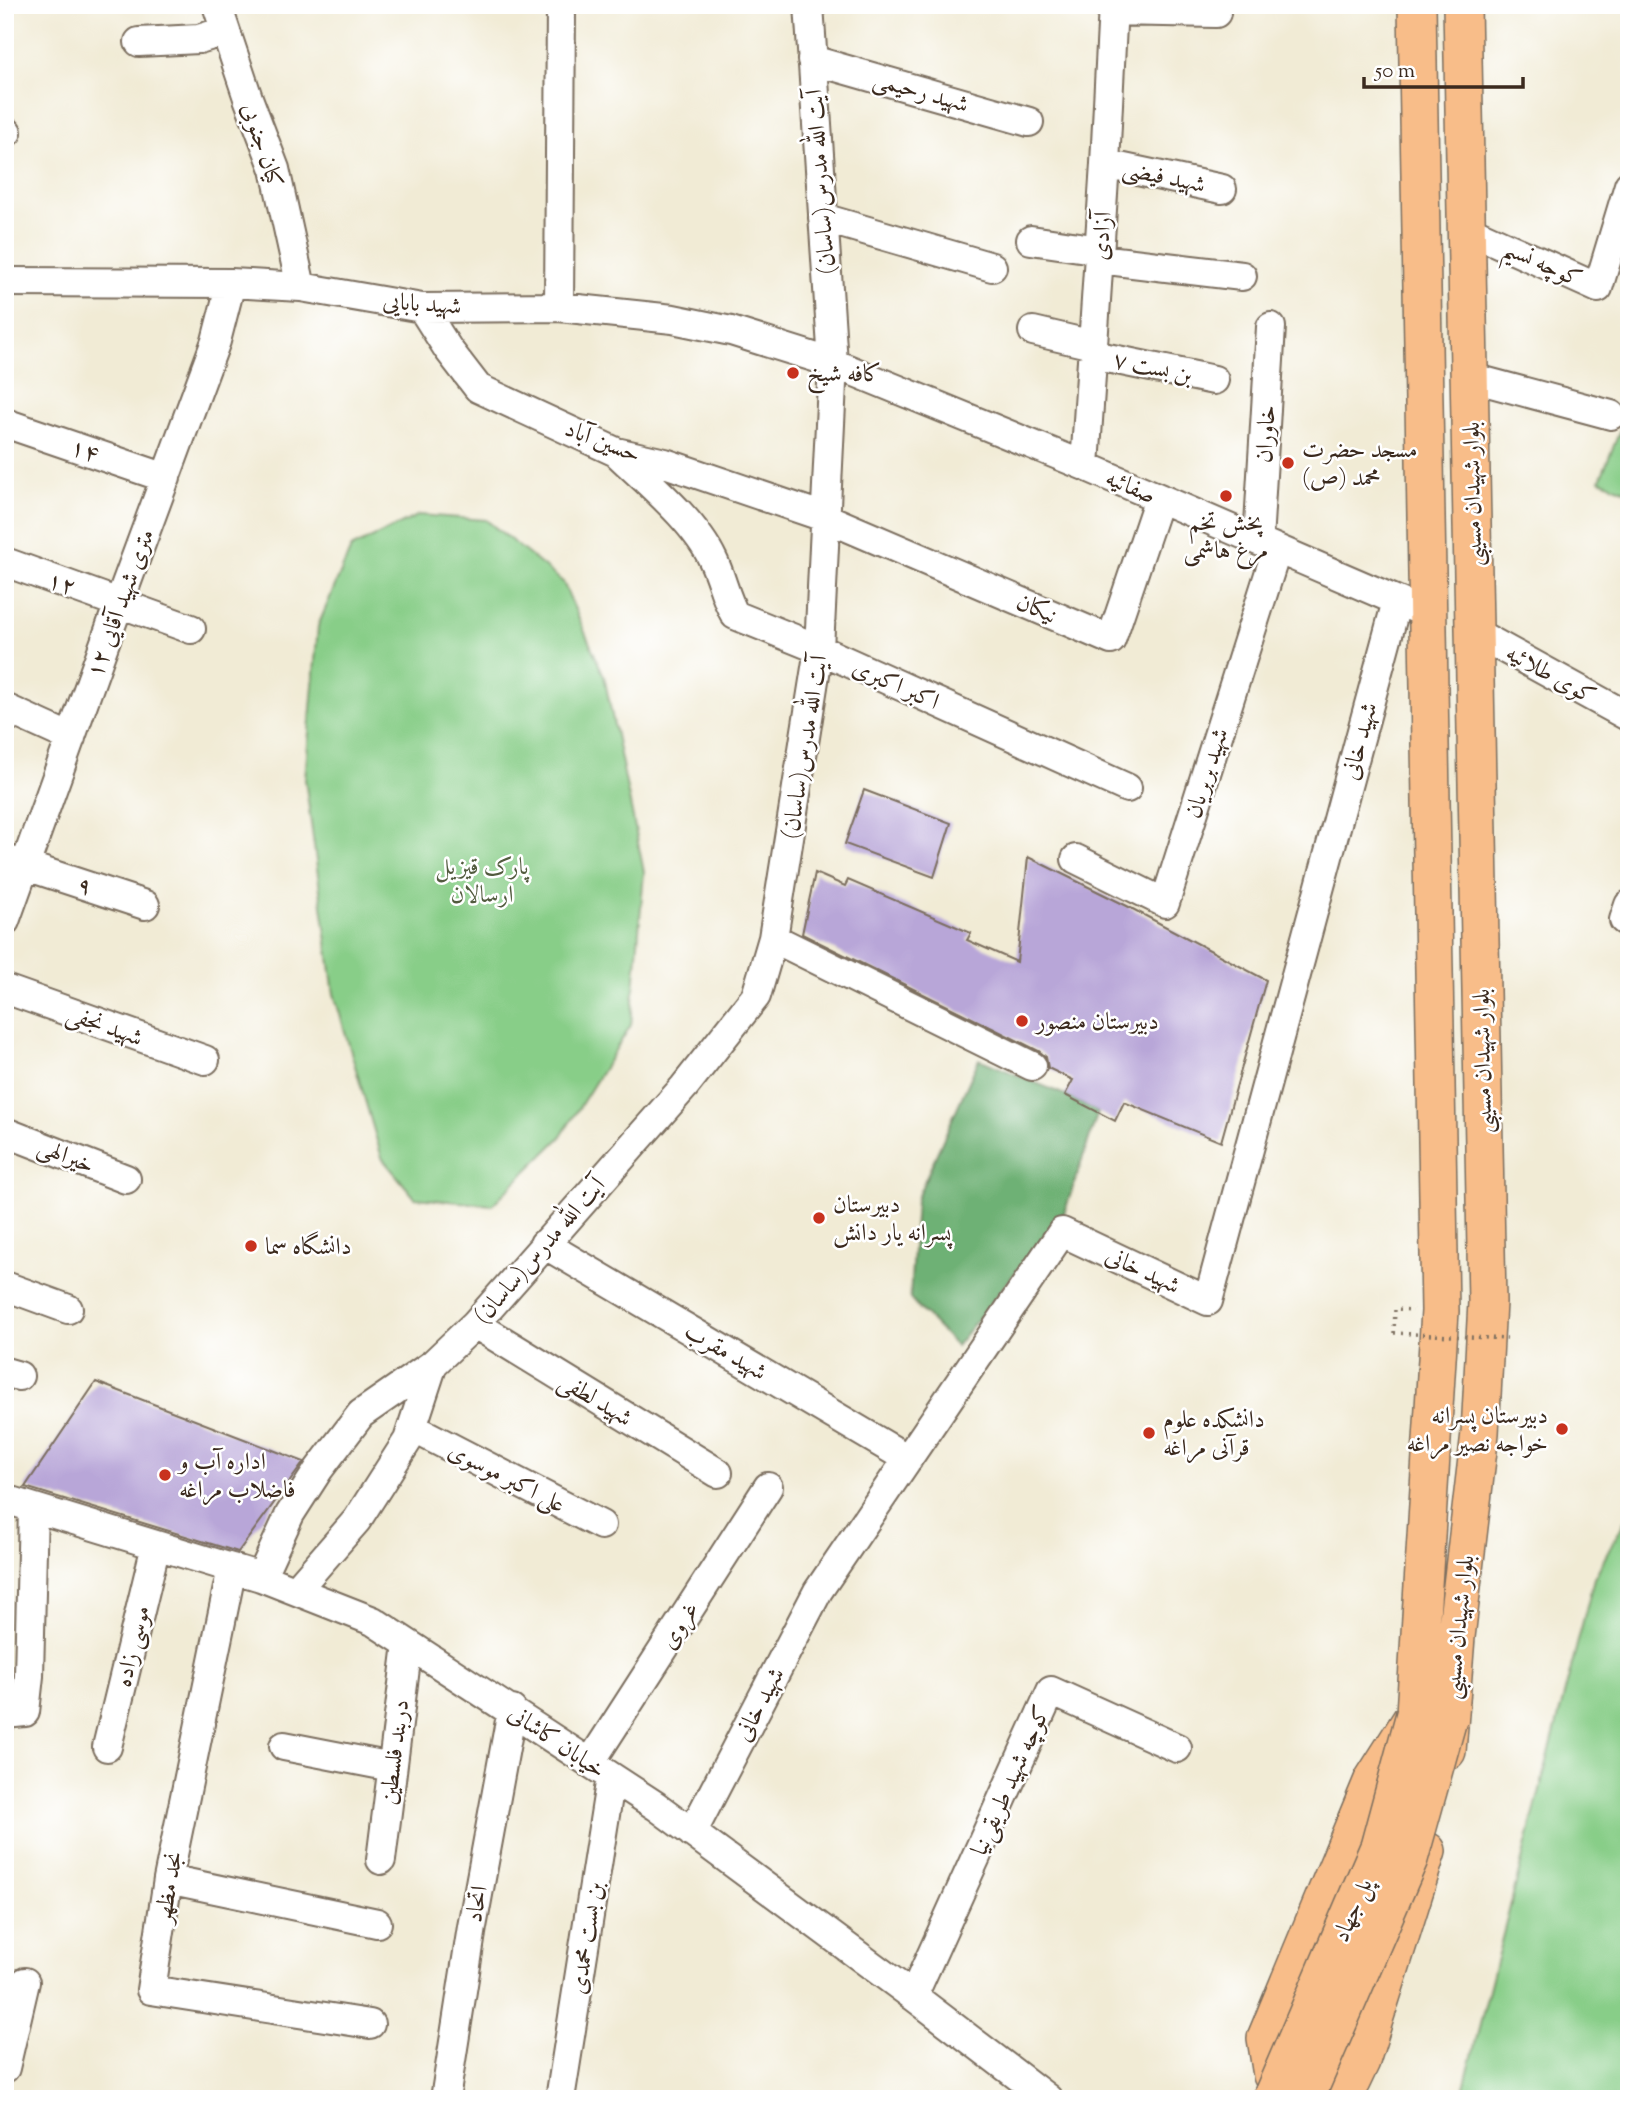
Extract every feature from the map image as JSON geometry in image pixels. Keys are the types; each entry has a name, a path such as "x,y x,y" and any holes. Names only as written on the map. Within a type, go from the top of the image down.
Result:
{"main road":[{"name":"بلوار شهیدان مسیبی","path":"1343,2099 1361,2061 1446,1792 1432,1716 1440,1311 1412,608 1417,5"},
{"name":"بلوار شهیدان مسیبی","path":"1432,1716 1480,1433 1487,1302 1462,5"},
{"path":"1361,2061 1339,2091 1302,2097 1272,2075 1266,2038 1373,1780 1432,1716"},
{"name":"پل جهاد","path":"1270,2099 1380,1847 1432,1716"},
{"name":"پل جهاد","path":"1305,2099 1409,1860 1432,1716"}],"street":[{"path":"559,307 561,5"},
{"name":"آیت الله مدرس(ساسان)","path":"261,1577 290,1514 360,1414 433,1364 474,1324 684,1087 756,996 773,938 819,649 832,363 808,5"},
{"path":"1112,8 1216,13"},
{"name":"آزادی","path":"1085,466 1105,164 1112,8"},
{"path":"139,42 199,39 221,18"},
{"name":"کیان جنوبی","path":"221,18 275,169 301,287"},
{"name":"شهید رحیمی","path":"812,60 1030,122"},
{"name":"شهید فیضی","path":"1105,164 1222,189"},
{"name":"کوچه نسیم","path":"1467,229 1598,288 1629,184"},
{"path":"823,218 992,267"},
{"path":"1031,240 1099,255 1242,276"},
{"name":"شهید بابایی","path":"5,282 231,283 301,287 422,308 559,307 673,319 731,331 832,363"},
{"name":"۱۲ متری شهید آقایی","path":"5,921 15,862 71,738 216,341 231,283"},
{"name":"حسین آباد","path":"422,308 448,349 478,388 616,452 665,463 824,517"},
{"name":"خاوران","path":"1268,545 1271,327"},
{"name":"بن بست ۷","path":"1033,331 1093,350 1214,380"},
{"name":"صفائیه","path":"832,363 1085,466 1412,608"},
{"path":"1469,377 1611,415"},
{"name":"۱۴","path":"5,423 166,478"},
{"name":"اکبر اکبری","path":"616,452 691,526 713,559 729,604 736,615 819,649 1127,788"},
{"name":"نیکان","path":"824,517 1111,640 1159,498"},
{"name":"شهید بربریان","path":"1076,859 1165,902 1268,545"},
{"name":"۱۲","path":"5,562 191,629"},
{"name":"شهید خانی","path":"692,1833 818,1591 1062,1232 1208,1301 1412,608"},
{"name":"کوی طلائیه","path":"1474,632 1629,717"},
{"path":"5,708 71,738"},
{"name":"۹","path":"15,862 145,905"},
{"path":"773,938 1032,1066"},
{"name":"شهید نجفی","path":"5,989 205,1060"},
{"name":"خیرالهی","path":"5,1132 126,1179"},
{"name":"شهید مقرب","path":"544,1244 908,1459"},
{"path":"5,1286 68,1309"},
{"name":"شهید لطفی","path":"474,1324 718,1473"},
{"name":"آیت الله مدرس(ساسان)","path":"296,1590 357,1520 408,1440 433,1364"},
{"name":"علی اکبر موسوی","path":"413,1428 601,1525"},
{"name":"غروی","path":"601,1770 768,1487"},
{"name":"خیابان کاشانی","path":"5,1499 261,1577 373,1621 656,1806 1048,2099"},
{"path":"15,1713 29,1676 33,1508"},
{"name":"موسی زاده","path":"107,1747 156,1545"},
{"name":"نجد مظهر","path":"232,1568 169,1879 151,1990 370,2024"},
{"name":"دربند فلسطین","path":"381,1860 408,1644"},
{"name":"کوچه شهید طریقی‌نیا","path":"913,1996 1051,1691 1177,1748"},
{"name":"اتحاد","path":"445,2099 472,1927 512,1710"},
{"path":"284,1746 392,1767"},
{"name":"بن بست محمدی","path":"560,2099 601,1770"},
{"path":"169,1879 377,1923"},
{"path":"5,2068 24,1982"}],"path":[{"path":"1395,1309 1394,1333 1507,1339"}],"green space":[{"path":"1629,408 1629,492 1600,480"},
{"name":"پارک قیزیل ارسالان","path":"419,515 486,520 563,582 604,676 644,872 631,1025 560,1138 492,1205 415,1198 382,1158 334,994 305,779 318,626 351,548"},
{"path":"979,1059 1065,1095 1098,1112 1065,1211 956,1346 910,1299 916,1200"},
{"path":"1629,1513 1629,2099 1474,2099 1462,2095 1594,1578"}],"building":[{"path":"864,790 951,823 934,877 845,844"},
{"path":"1028,857 1266,980 1221,1142 1124,1102 1115,1121 1065,1095 1073,1080 1048,1068 1046,1057 1039,1051 802,934 815,873 845,886 848,880 971,933 967,940 1017,962"},
{"name":"اداره آب و فاضلاب مراغه","path":"96,1382 304,1462 238,1552 25,1487"}],"place":[{"name":"کافه شیخ","path":"793,373"},
{"name":"مسجد حضرت محمد (ص)","path":"1288,463"},
{"name":"پخش تخم مرغ هاشمی","path":"1226,496"},
{"name":"دبیرستان منصور","path":"1022,1021"},
{"name":"دبیرستان پسرانه یار دانش","path":"819,1218"},
{"name":"دانشگاه سما","path":"251,1246"},
{"name":"دبیرستان پسرانه خواجه نصیر مراغه","path":"1562,1429"},
{"name":"دانشکده علوم قرآنی مراغه","path":"1149,1433"},
{"name":"اداره آب و فاضلاب مراغه","path":"165,1475"}]}
